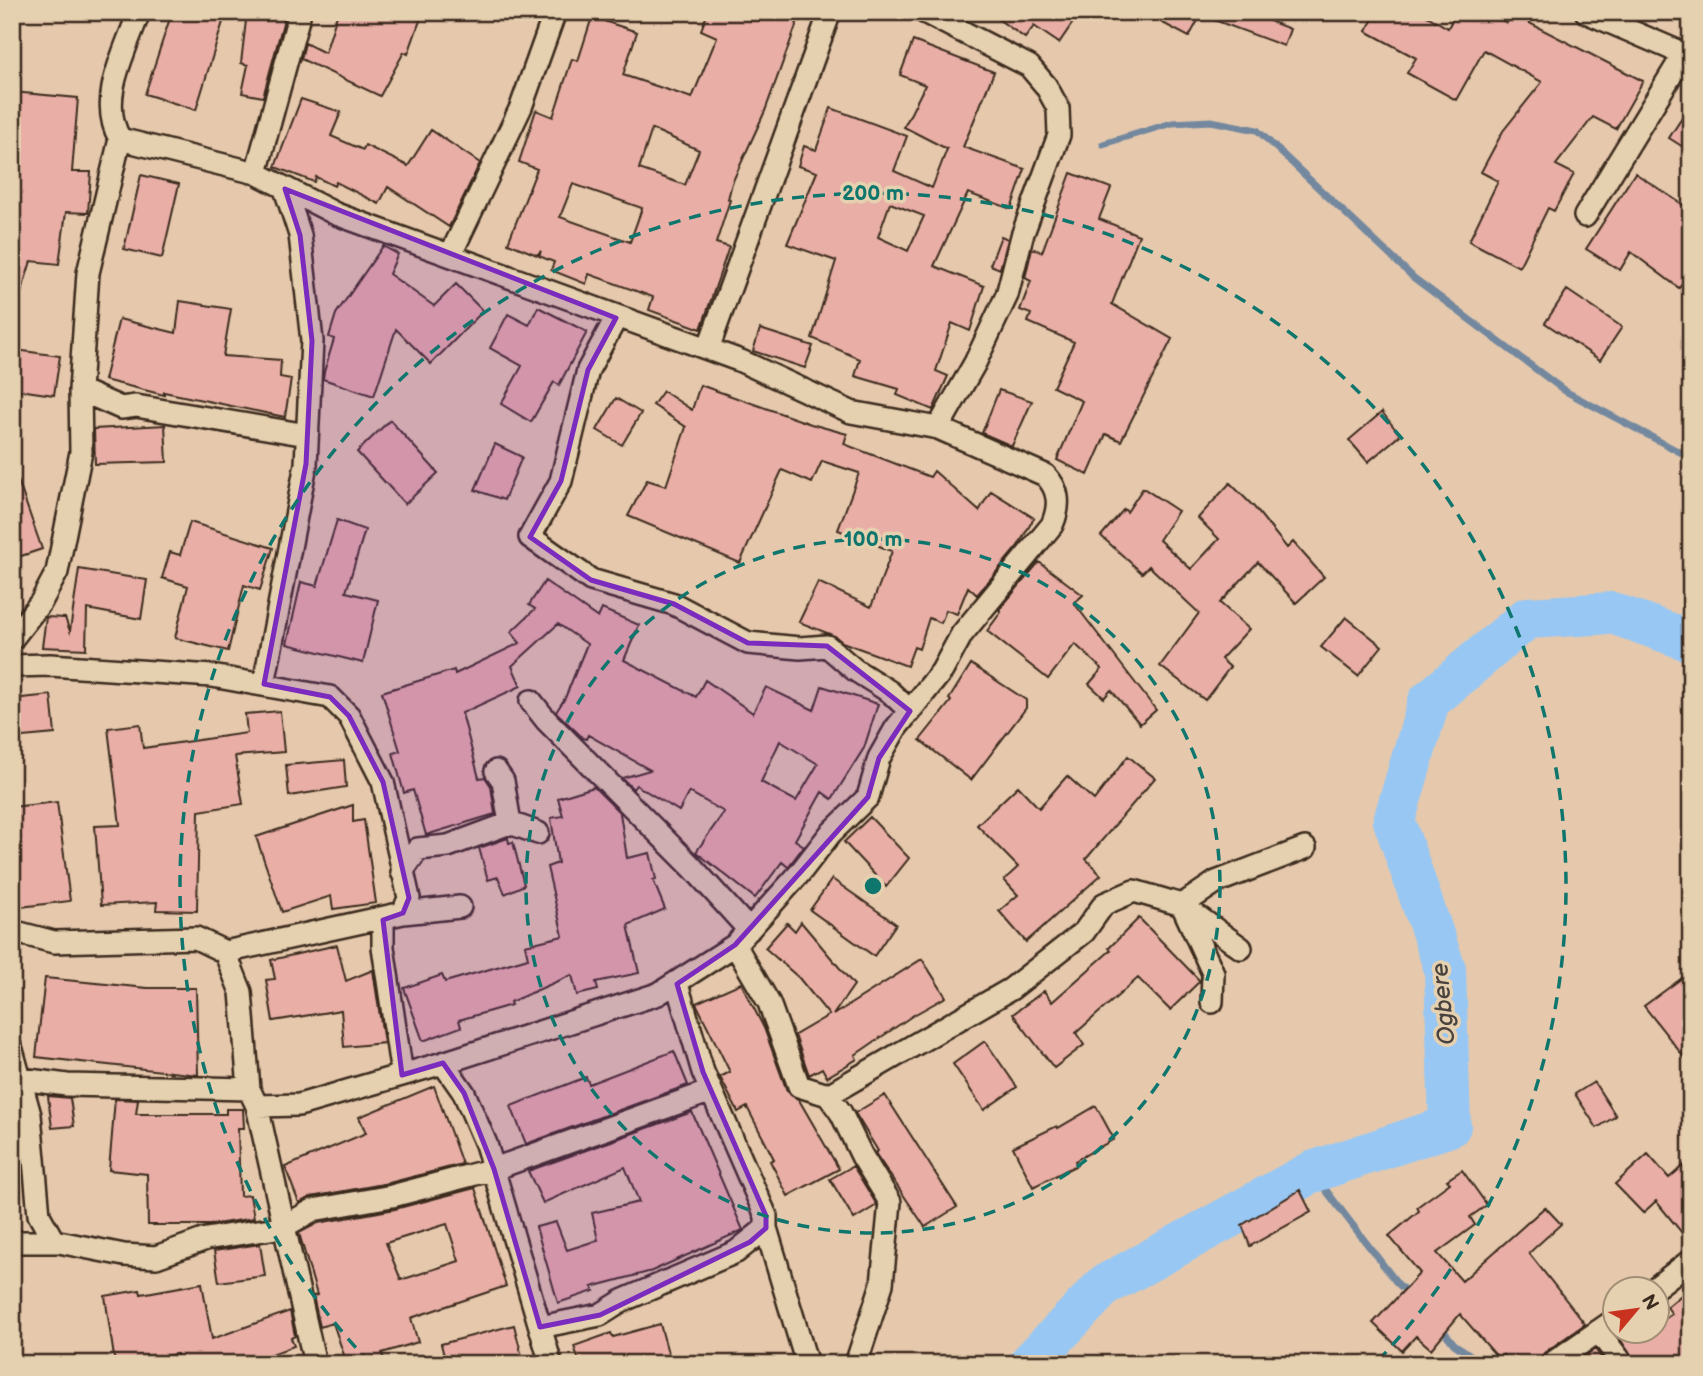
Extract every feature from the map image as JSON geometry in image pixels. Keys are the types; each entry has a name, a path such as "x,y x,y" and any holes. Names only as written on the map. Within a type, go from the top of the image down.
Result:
{"street":[{"path":"20,1079 67,1085 253,1097 299,1105 443,1063 658,994 677,984 742,937 799,874 830,834 868,797 879,758 910,711 942,671 962,634 1016,573 1058,512 1056,489 1045,475 938,428 851,412 708,349 626,318 616,318 451,254 336,214 256,173 120,139 110,123 110,100 139,12"},
{"path":"256,173 300,12"},
{"path":"451,254 522,107 555,12"},
{"path":"708,349 830,12"},
{"path":"923,12 1029,66 1046,86 1058,108 1059,135 1022,236 1007,295 975,363 938,428"},
{"path":"1585,216 1687,56 1586,12"},
{"path":"12,639 41,602 57,572 81,452 80,390 88,273 120,139"},
{"path":"264,684 306,464 312,341 300,235 285,189"},
{"path":"616,318 588,370 561,481 530,537 591,580 674,604 748,643 800,648 827,646 855,670 890,692 910,711"},
{"path":"80,390 121,408 136,406 307,435"},
{"path":"12,666 50,665 199,675 330,697 349,716 383,782 409,898 403,913"},
{"path":"531,701 546,720 692,867 742,937 799,1086 828,1095 841,1113 862,1156 890,1202 882,1284 856,1364"},
{"path":"496,771 503,781 510,823"},
{"path":"402,872 418,849 448,846 510,823 538,832"},
{"path":"1182,905 1216,882 1305,848"},
{"path":"828,1095 1011,989 1084,932 1104,904 1134,891 1182,905 1241,948"},
{"path":"1182,905 1213,974 1212,1002"},
{"path":"12,931 54,942 195,938 225,952 383,920 403,913 460,907"},
{"path":"383,920 383,947 402,1075"},
{"path":"225,952 241,992 253,1097 316,1364"},
{"path":"677,984 711,1091 766,1216 766,1228 807,1364"},
{"path":"12,1050 30,1115 39,1215 54,1242"},
{"path":"443,1063 464,1093 494,1169 551,1364"},
{"path":"19,1242 54,1242 124,1255 156,1256 206,1239 283,1227 313,1210 392,1196 494,1169 711,1091"},
{"path":"19,1242 39,1215"},
{"path":"540,1327 600,1315 624,1300 736,1252 766,1228"},
{"path":"1672,1275 1691,1260"},
{"path":"1551,1364 1602,1328"},
{"path":"1598,1331 1623,1364"}],"highlighted area":[{"path":"285,189 616,318 588,370 561,481 530,537 591,580 674,604 748,643 827,646 910,711 879,758 868,797 735,945 677,984 703,1072 766,1216 766,1228 750,1242 600,1315 540,1327 494,1169 464,1093 443,1063 402,1075 383,920 403,913 409,898 383,782 349,716 330,697 264,684 306,464 312,341 300,235"}],"building":[{"path":"172,12 226,12 196,110 145,94"},
{"path":"247,12 286,12 263,97 242,93 248,65 241,63"},
{"path":"338,12 423,12 408,54 404,52 380,96 301,59 305,43 325,53"},
{"path":"708,12 801,12 765,111 732,183 728,199 730,200 716,243 729,247 701,329 649,310 653,297 589,274 586,284 551,270 554,262 539,256 541,251 537,255 508,243 537,169 519,162 536,110 553,117 572,59 578,61 592,17 637,32 623,75 692,98 717,37 701,30","holes":["652,129 699,150 685,185 639,169","573,184 642,208 630,242 560,217"]},
{"path":"988,12 1080,12 1059,43 1034,26 1025,38"},
{"path":"1142,12 1247,12 1290,29 1284,46 1201,15 1189,37"},
{"path":"1377,12 1420,12 1448,28 1456,12 1486,12 1507,23 1512,14 1643,81 1616,129 1593,117 1556,165 1574,174 1554,211 1548,208 1519,267 1469,241 1498,181 1481,172 1503,131 1542,82 1484,50 1456,100 1407,73 1416,58 1366,31"},
{"path":"913,41 994,72 963,147 1025,169 1011,209 968,193 934,266 984,286 970,331 952,323 936,371 948,376 933,410 897,395 899,389 855,376 860,359 812,338 836,261 787,244 817,172 798,166 804,146 816,150 831,108 907,136 894,171 932,188 947,149 904,127 925,85 900,75","holes":["890,203 924,216 908,251 878,237"]},
{"path":"12,92 78,98 72,172 91,172 88,213 66,212 59,264 31,261 17,307 12,307 12,219 18,139 12,139"},
{"path":"301,99 341,112 331,136 363,150 365,145 408,166 431,130 480,163 449,227 388,187 379,204 336,182 334,186 316,177 314,182 275,167"},
{"path":"1691,104 1691,152 1669,138"},
{"path":"1071,173 1111,188 1099,219 1139,235 1112,304 1172,339 1121,441 1106,434 1088,475 1057,460 1082,401 1053,387 1074,342 1028,322 1031,314 1020,310 1031,281 1025,278 1032,248 1042,252"},
{"path":"1635,173 1691,210 1691,272 1679,288 1631,252 1620,270 1586,249"},
{"path":"141,175 179,184 162,258 124,249"},
{"path":"1001,236 1008,239 1000,269 990,265"},
{"path":"383,246 398,254 389,274 434,306 456,284 483,311 431,364 396,329 374,396 323,379 334,339 329,337 336,314"},
{"path":"1567,290 1622,327 1600,360 1545,323"},
{"path":"180,301 231,309 223,356 281,360 280,377 291,379 285,417 164,392 164,395 104,380 119,319 176,333"},
{"path":"538,307 587,332 559,385 554,382 531,422 501,404 522,366 490,348 508,314 529,325"},
{"path":"760,329 813,346 805,368 753,351"},
{"path":"16,350 60,356 54,395 12,389"},
{"path":"700,385 847,434 844,444 930,477 934,471 979,511 991,491 1034,518 1018,546 977,595 968,587 957,614 946,610 941,623 929,618 919,649 914,647 907,666 842,642 835,636 799,622 818,582 871,607 892,551 838,530 859,473 822,461 812,483 782,470 740,563 628,516 647,480 666,486 686,427 653,405 663,391 692,410"},
{"path":"999,390 1032,401 1012,446 982,433"},
{"path":"616,398 641,413 622,445 597,430"},
{"path":"1382,412 1400,435 1368,462 1349,440"},
{"path":"390,420 438,473 405,504 357,452"},
{"path":"165,425 167,462 95,464 94,429"},
{"path":"495,444 522,457 504,500 475,490"},
{"path":"15,472 42,549 12,559 12,473"},
{"path":"1230,483 1254,507 1287,548 1293,542 1324,577 1296,603 1258,562 1220,603 1249,629 1221,659 1230,667 1205,700 1160,666 1199,613 1149,566 1142,573 1101,536 1124,509 1127,512 1143,488 1178,511 1159,540 1191,569 1219,539 1198,518"},
{"path":"337,520 365,530 346,592 378,600 363,663 287,644 301,582 317,586"},
{"path":"190,522 273,548 260,590 244,585 228,651 175,638 188,586 162,578 170,552 180,555"},
{"path":"1039,562 1083,595 1074,603 1156,710 1140,724 1111,690 1104,698 1089,684 1102,669 1075,644 1048,679 987,631 1001,612 999,610"},
{"path":"79,569 147,580 141,619 87,609 86,649 42,647 46,617 65,618 70,631"},
{"path":"545,581 598,618 602,609 639,625 624,660 696,697 705,680 753,713 766,687 814,710 822,686 878,704 864,748 832,799 822,792 795,840 804,846 788,867 782,862 755,898 696,852 724,812 689,792 679,811 636,785 633,789 622,778 650,770 588,735 586,739 583,738 556,712 565,698 587,644 558,624 512,666 521,686 462,713 479,778 485,777 491,786 495,814 426,835 413,790 404,793 393,753 400,751 382,692 454,670 455,674 520,643 511,632 535,609 529,605","holes":["780,741 818,764 796,801 761,782"]},
{"path":"1346,617 1382,646 1358,676 1321,647"},
{"path":"971,664 1026,700 1026,708 971,780 920,740 951,701 949,699"},
{"path":"51,695 55,734 12,738 12,699"},
{"path":"280,711 284,752 235,756 243,804 199,811 197,911 156,910 157,902 101,905 95,826 120,825 108,728 140,724 143,748 247,733 245,714"},
{"path":"1128,756 1155,778 1086,859 1101,875 1026,942 999,911 1018,895 1004,880 1018,867 977,825 1018,786 1039,808 1067,776 1094,800"},
{"path":"344,760 346,787 289,796 286,765"},
{"path":"594,787 620,813 627,858 650,853 656,879 653,880 665,909 628,925 639,973 596,982 598,990 577,995 572,975 510,1002 511,1005 459,1020 461,1027 423,1041 404,988 442,975 445,982 528,958 525,945 563,936 547,867 558,863 551,818 563,816 558,798"},
{"path":"57,802 70,901 12,908 12,807"},
{"path":"353,805 353,822 364,820 376,903 333,909 331,896 282,912 256,837"},
{"path":"870,817 909,858 886,887 844,842"},
{"path":"508,838 509,843 513,842 524,885 505,894 498,877 488,880 479,848"},
{"path":"832,879 896,924 874,956 810,910"},
{"path":"1139,918 1200,981 1170,1010 1138,978 1076,1033 1084,1045 1054,1068 1013,1014 1044,991 1052,1002 1111,950 1109,948"},
{"path":"801,922 854,985 833,1015 922,959 946,997 912,1016 855,1055 857,1059 827,1077 822,1068 809,1075 795,1035 829,1015 799,978 765,948 787,923 795,931"},
{"path":"337,945 346,981 373,970 384,1043 344,1047 341,1010 273,1021 266,980 275,979 271,960"},
{"path":"45,978 147,988 196,988 198,1075 36,1057"},
{"path":"1682,978 1691,989 1691,1066 1644,1006"},
{"path":"741,983 764,1028 787,1091 799,1100 839,1169 788,1196 770,1161 774,1159 747,1107 738,1112 720,1077 730,1072 696,1003"},
{"path":"985,1041 1017,1087 984,1110 953,1064"},
{"path":"674,1051 688,1085 526,1144 511,1106 586,1077 589,1084"},
{"path":"1594,1082 1616,1116 1597,1128 1575,1094"},
{"path":"434,1086 462,1164 389,1183 311,1197 299,1203 285,1167 366,1133 359,1117"},
{"path":"885,1095 957,1207 925,1227 875,1153 878,1151 855,1113"},
{"path":"48,1096 70,1098 74,1126 52,1128"},
{"path":"115,1099 138,1100 136,1114 226,1114 226,1109 243,1109 244,1128 238,1128 240,1196 250,1195 254,1218 210,1225 148,1225 147,1174 109,1170"},
{"path":"1096,1106 1114,1139 1075,1161 1077,1165 1033,1187 1013,1147 1057,1126 1058,1128"},
{"path":"692,1112 743,1230 652,1271 592,1287 594,1291 558,1303 536,1227 556,1222 567,1250 598,1240 592,1213 639,1202 625,1167 543,1203 528,1171"},
{"path":"1648,1154 1669,1178 1691,1159 1691,1244 1656,1201 1643,1213 1615,1184"},
{"path":"853,1166 877,1205 854,1219 830,1179"},
{"path":"1462,1170 1487,1205 1470,1217 1475,1225 1437,1253 1462,1281 1545,1207 1561,1224 1529,1253 1585,1324 1544,1353 1538,1364 1512,1364 1503,1355 1499,1359 1460,1314 1431,1349 1416,1336 1402,1351 1373,1323 1420,1273 1389,1236 1419,1211 1417,1207 1450,1183 1447,1180"},
{"path":"475,1188 506,1286 411,1318 418,1342 382,1353 385,1364 347,1364 333,1323 320,1327 313,1296 317,1295 299,1233 318,1223 395,1209","holes":["447,1224 459,1261 401,1280 386,1243"]},
{"path":"1300,1190 1311,1212 1250,1246 1242,1225"},
{"path":"260,1244 265,1276 219,1282 214,1251"},
{"path":"202,1283 212,1339 290,1311 295,1336 291,1338 294,1346 244,1364 179,1364 177,1354 115,1364 105,1296 140,1290 141,1294"},
{"path":"1691,1287 1691,1364 1636,1364 1623,1344 1672,1344 1672,1303"},
{"path":"660,1324 671,1364 580,1364 574,1346 611,1333 613,1337"},
{"path":"514,1325 524,1364 446,1364 441,1344"},
{"path":"1595,1349 1606,1364 1574,1364"}],"waterway":[{"path":"1103,144 1172,123 1211,121 1257,130 1414,278 1565,391 1691,458"},
{"name":"Ogbere","path":"1029,1364 1105,1285 1312,1172 1450,1126 1445,969 1394,821 1429,701 1527,618 1612,613 1691,641"},
{"path":"1312,1172 1397,1283 1410,1295"},
{"path":"1440,1326 1454,1344 1484,1364"}]}
